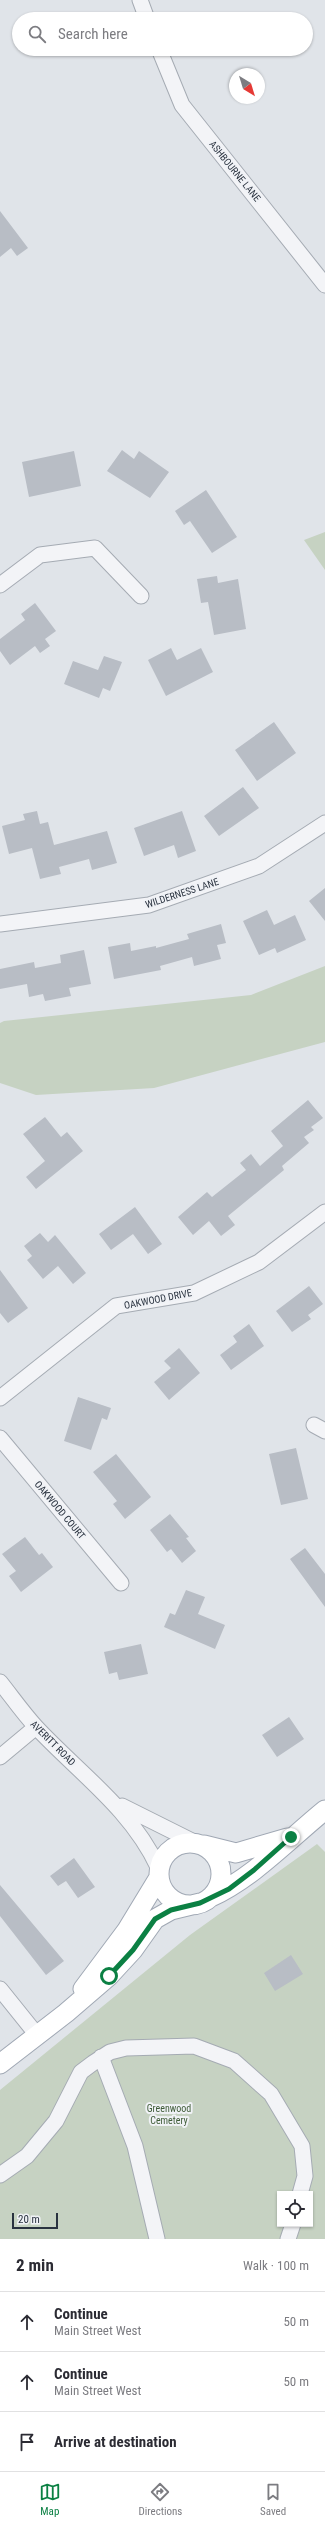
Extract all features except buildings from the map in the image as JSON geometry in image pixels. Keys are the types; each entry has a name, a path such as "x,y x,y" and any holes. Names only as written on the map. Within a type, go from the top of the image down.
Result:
{"main road":[{"path":"158,1873 164,1892 171,1899 190,1905 205,1900 229,1889 254,1870 291,1837 325,1810"},
{"path":"66,2014 128,1930 158,1873 165,1853 174,1846 199,1844 236,1853 291,1837"},
{"path":"0,2064 66,2014 109,1976 133,1950 155,1919 171,1910 205,1900 220,1881 221,1870 212,1851 199,1844"}],"street":[{"path":"140,0 144,12"},
{"name":"ASHBOURNE LANE","path":"162,56 182,105 325,285"},
{"path":"0,585 40,555 96,548 141,596"},
{"name":"WILDERNESS LANE","path":"0,924 149,906 259,866 325,823"},
{"name":"OAKWOOD DRIVE","path":"0,1398 116,1306 194,1293 259,1262 325,1212"},
{"name":"OAKWOOD COURT","path":"0,1438 121,1583"},
{"name":"AVERITT ROAD","path":"0,1682 36,1727 110,1799 147,1843 158,1873"},
{"path":"0,1757 36,1727"},
{"name":"AVERITT ROAD","path":"110,1799 199,1844"},
{"path":"0,1989 37,2035"},
{"path":"0,2175 27,2156 56,2121 81,2072 101,2057 110,2052 126,2048 194,2046 234,2061 271,2094 302,2146 305,2176 301,2191"},
{"path":"101,2057 135,2146 157,2239"},
{"path":"288,2239 292,2227"}],"green space":[{"path":"325,532 325,570 304,540"},
{"path":"325,966 325,1042 154,1088 36,1095 0,1083 0,1023 4,1021 251,995"},
{"name":"Greenwood Cemetery","path":"317,1844 325,1852 325,2239 0,2239 0,2090 190,1935"}],"route":[{"path":"109,1976 133,1950 155,1919 171,1910 200,1903 229,1889 254,1870 291,1837"}]}
